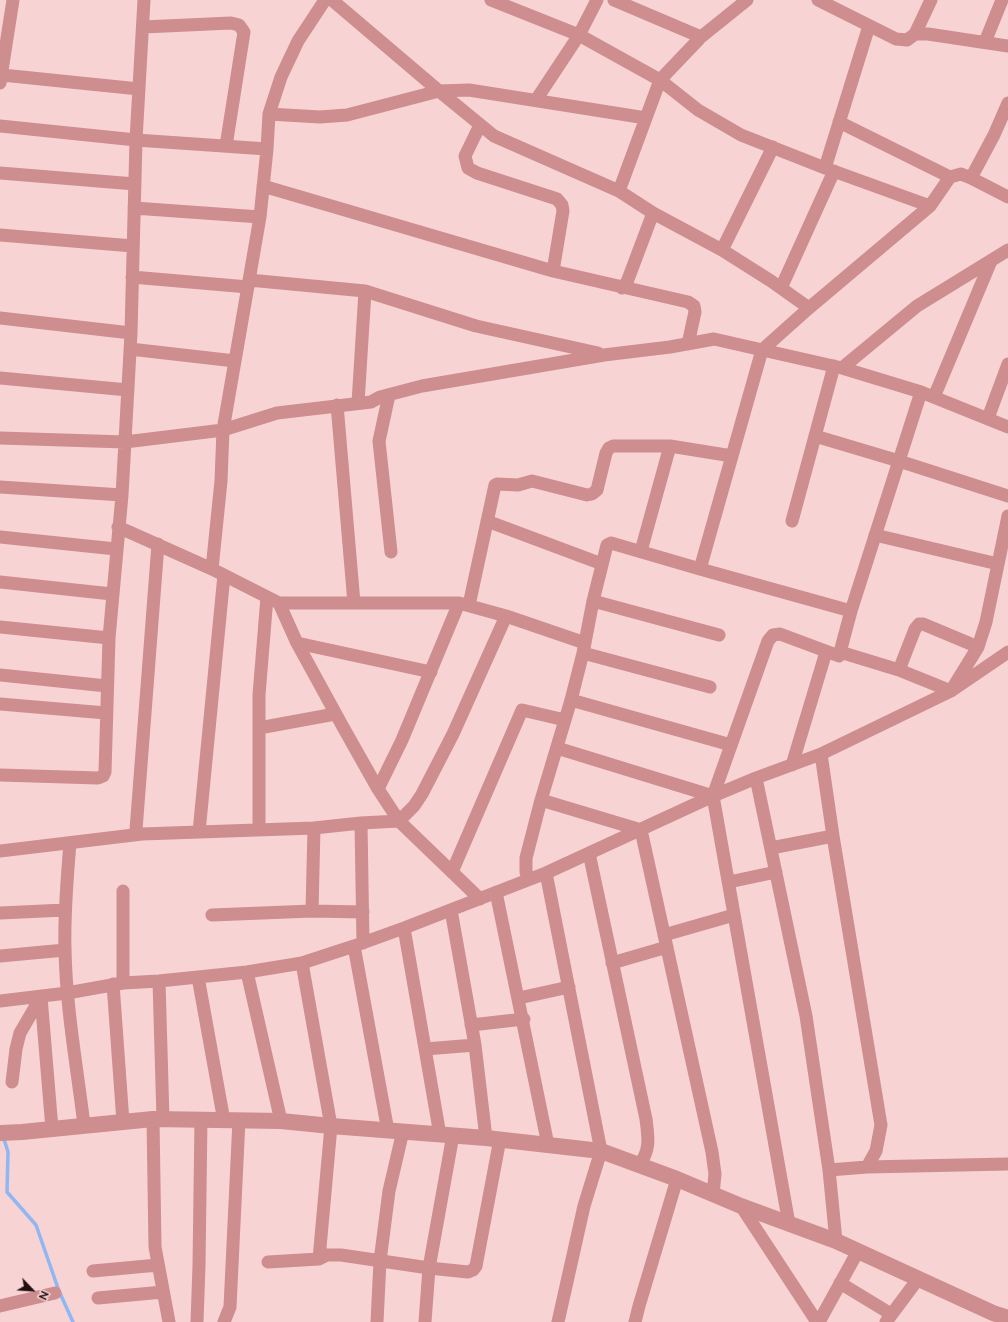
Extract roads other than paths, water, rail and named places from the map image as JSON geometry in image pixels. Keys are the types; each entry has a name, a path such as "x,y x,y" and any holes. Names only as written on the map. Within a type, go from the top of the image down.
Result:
{"street":[{"path":"13,0 1,79 139,89"},
{"path":"0,775 98,778 103,776 105,772 109,638 122,495 131,333 136,140 144,0"},
{"path":"200,832 218,572 223,430 260,217 269,114 281,77 298,41 325,0"},
{"path":"332,0 494,136 619,191 653,213 722,250 809,308"},
{"path":"491,0 579,35 660,80 698,110 741,136 773,147 829,170 930,206"},
{"path":"536,100 579,35 597,0"},
{"path":"614,0 701,37"},
{"path":"619,191 660,80 701,37 747,0"},
{"path":"818,0 896,39 907,40 915,34 930,0"},
{"path":"985,42 1002,0"},
{"path":"143,27 231,22 239,25 244,32 226,146"},
{"path":"781,288 829,170 839,122 869,26"},
{"path":"915,34 928,34 1008,46"},
{"path":"269,114 320,117 347,115 439,91 469,90 646,118"},
{"path":"971,178 994,135 1008,103"},
{"path":"839,122 950,177"},
{"path":"480,125 465,156 468,168 477,173 557,199 562,205 563,211 553,271"},
{"path":"0,126 136,140 267,149"},
{"path":"722,250 773,147"},
{"path":"0,173 135,184"},
{"path":"700,569 762,350 809,308 930,206 950,177 961,174 1008,197"},
{"path":"263,186 553,271 688,302 694,306 695,312 688,344"},
{"path":"134,208 260,217"},
{"path":"622,288 627,282 653,213"},
{"path":"0,235 133,246"},
{"path":"792,521 816,436 838,367 917,306 1008,250"},
{"path":"934,397 991,261"},
{"path":"132,276 366,291 476,326 604,355"},
{"path":"358,403 366,291"},
{"path":"0,318 131,333"},
{"path":"0,438 125,442 223,430 277,413 371,402 389,395 422,386 604,355 688,344 714,339 838,367 921,392 1008,427"},
{"path":"130,349 235,361"},
{"path":"988,418 1008,364"},
{"path":"0,378 128,390"},
{"path":"789,1224 713,796 768,641 773,635 780,634 839,656 851,611 921,392"},
{"path":"389,395 379,441 391,552"},
{"path":"337,405 354,603"},
{"path":"816,436 1008,496"},
{"path":"378,789 402,740 431,672 464,604 487,521 494,488 497,484 518,485 532,481 587,495 592,494 597,490 606,453 609,448 613,446 670,446 732,456"},
{"path":"640,552 670,446"},
{"path":"0,486 122,495"},
{"path":"951,691 978,647 986,622 1008,516"},
{"path":"487,521 602,564"},
{"path":"118,527 218,572 279,603 464,604 506,616 584,648 710,687"},
{"path":"875,535 998,564"},
{"path":"0,537 116,549"},
{"path":"528,880 526,872 526,858 541,800 571,700 607,545 611,543 851,611"},
{"path":"142,834 138,833 136,830 158,544"},
{"path":"0,582 112,594"},
{"path":"259,830 259,695 267,597"},
{"path":"593,601 719,635"},
{"path":"279,603 297,643 335,714 378,789 399,821 480,898"},
{"path":"0,851 142,834 314,828 399,821 414,806 422,794 453,734 506,616"},
{"path":"900,670 914,629 919,624 923,624 978,647"},
{"path":"0,627 109,638"},
{"path":"297,643 431,672"},
{"path":"792,765 826,652"},
{"path":"840,652 900,670 951,691"},
{"path":"0,1001 68,993 118,983 159,981 247,972 302,963 358,945 546,873 713,796 821,754 951,691 1008,652"},
{"path":"0,675 107,686"},
{"path":"571,700 731,745"},
{"path":"0,704 106,713"},
{"path":"452,872 522,710 565,720"},
{"path":"259,728 335,714"},
{"path":"557,748 713,796"},
{"path":"821,754 833,836 881,1125 876,1151 867,1167"},
{"path":"756,778 806,1016 829,1170 836,1241"},
{"path":"541,800 641,830"},
{"path":"361,823 363,912 358,945 395,1131 380,1261 376,1322"},
{"path":"312,911 314,828"},
{"path":"641,830 712,1152 715,1174 712,1194"},
{"path":"771,848 833,836"},
{"path":"70,843 65,910 65,950 68,993 84,1125"},
{"path":"589,853 646,1119 648,1140 647,1155 640,1164"},
{"path":"728,882 776,872"},
{"path":"546,873 601,1151 584,1206 558,1322"},
{"path":"123,892 118,983 123,1122"},
{"path":"496,892 524,1019 548,1145"},
{"path":"0,913 65,910"},
{"path":"268,1262 319,1259 327,1255 341,1255 429,1268 468,1272 473,1270 476,1266 493,1138 475,1045 452,910"},
{"path":"212,915 312,911 363,912"},
{"path":"612,963 734,915"},
{"path":"404,928 425,1049 446,1135 429,1268 425,1322"},
{"path":"0,956 65,950"},
{"path":"302,963 331,1126 319,1259"},
{"path":"247,972 281,1121"},
{"path":"198,977 231,1120 230,1307 224,1322"},
{"path":"159,981 155,1247 169,1322"},
{"path":"519,998 569,987"},
{"path":"12,1082 16,1049 20,1033 41,997"},
{"path":"41,997 52,1129"},
{"path":"472,1025 524,1019"},
{"path":"425,1049 475,1045"},
{"path":"197,1322 201,1118"},
{"path":"0,1133 158,1119 201,1118 281,1121 493,1138 601,1151 640,1164 741,1206 836,1241 993,1313 1008,1318"},
{"path":"829,1170 867,1167 1008,1164"},
{"path":"635,1322 677,1179"},
{"path":"741,1206 818,1322 858,1251"},
{"path":"93,1271 158,1266"},
{"path":"840,1284 888,1318 918,1278"},
{"path":"98,1298 163,1292"},
{"path":"0,1306 55,1293"}],"waterway":[{"path":"3,1136 8,1152 7,1192 36,1225 59,1291 73,1322"}]}
